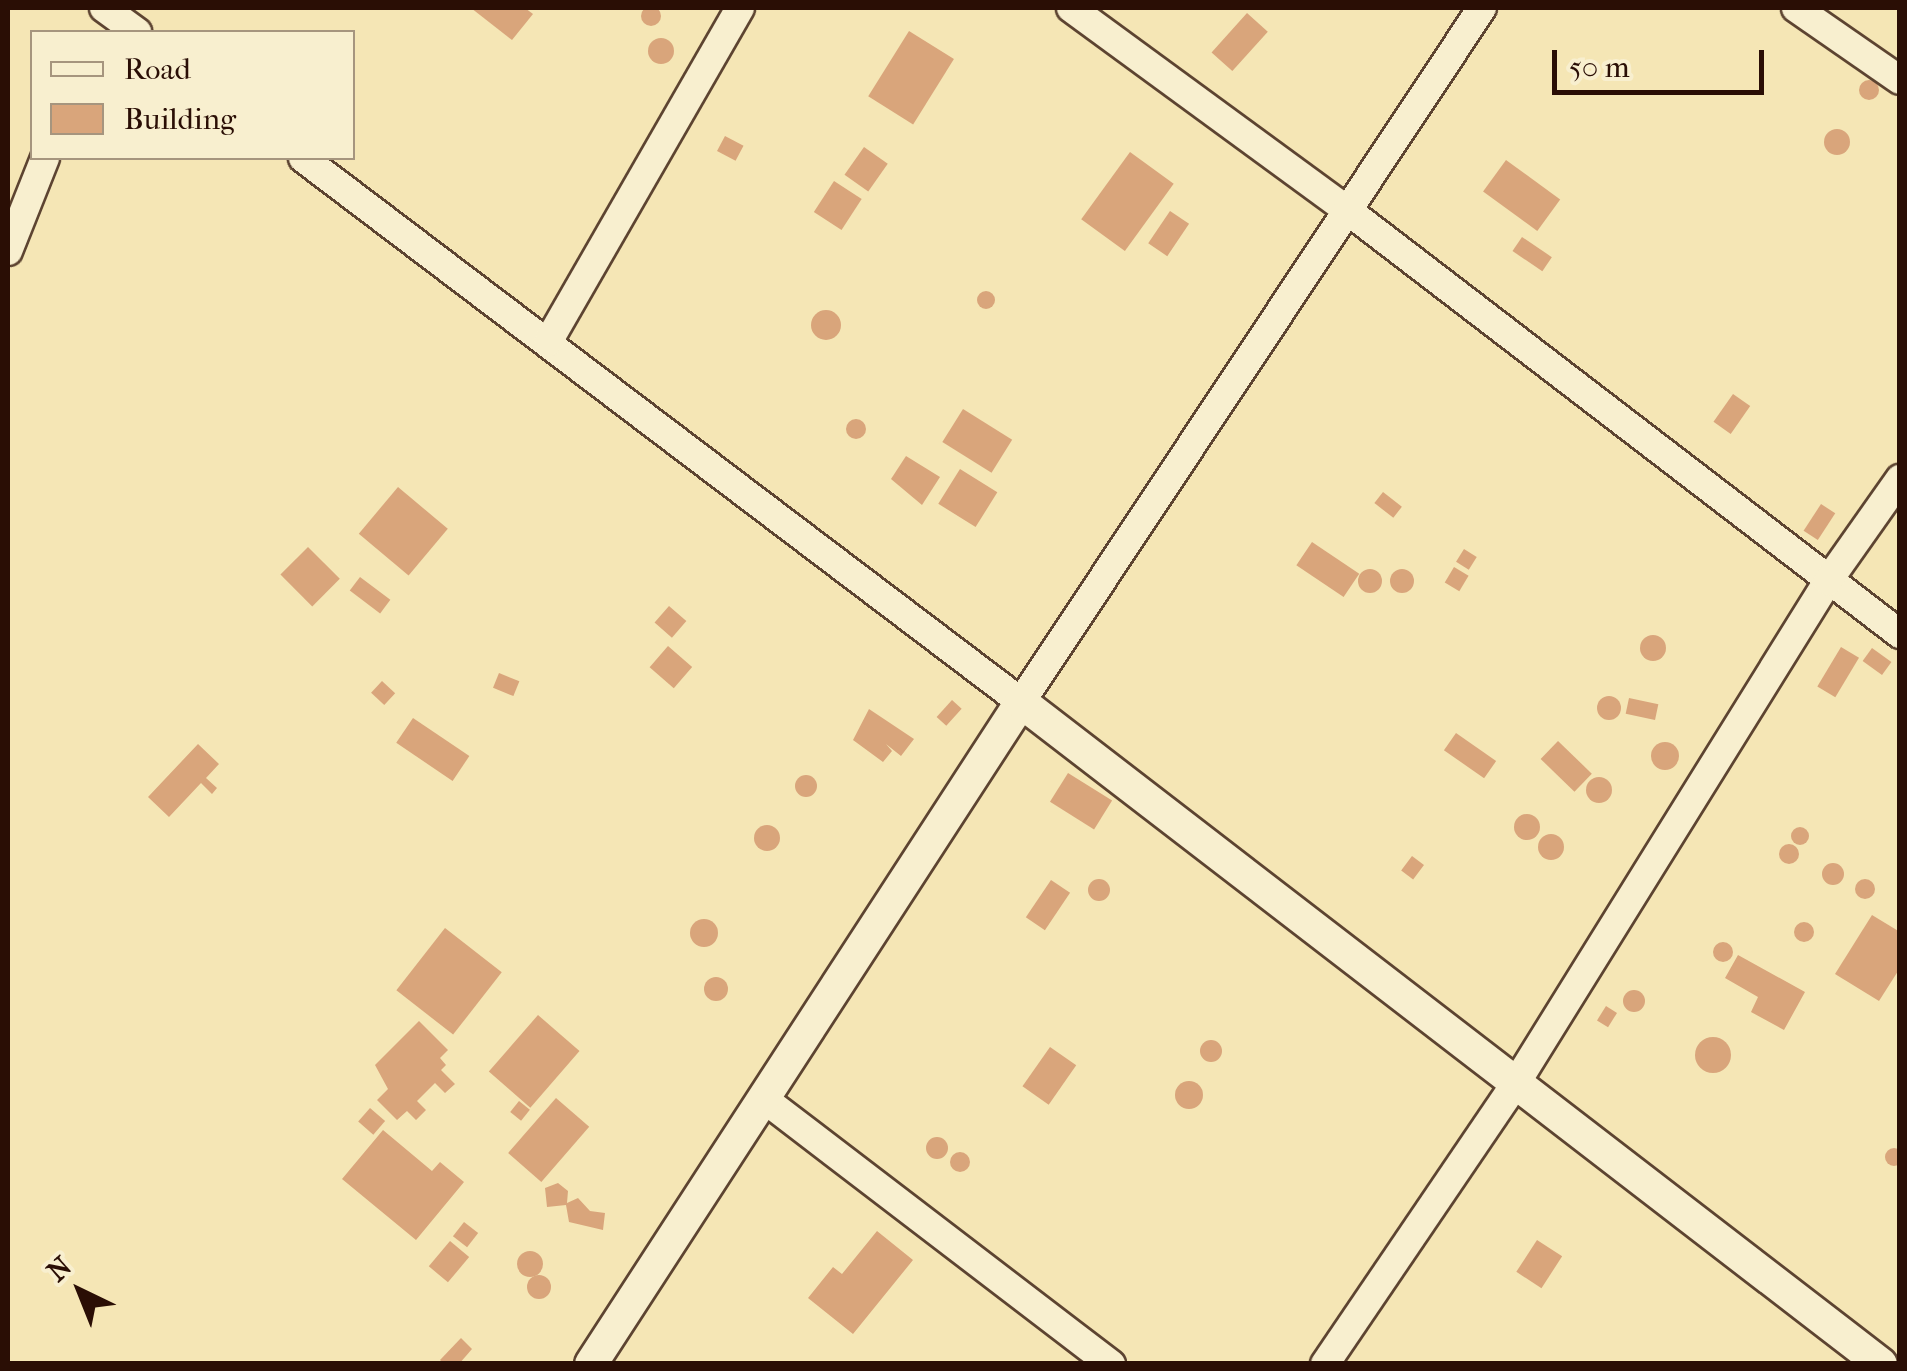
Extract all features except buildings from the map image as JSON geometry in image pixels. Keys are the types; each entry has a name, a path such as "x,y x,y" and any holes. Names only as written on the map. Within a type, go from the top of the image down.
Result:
{"street":[{"path":"548,342 740,8"},
{"path":"1071,8 1347,210 1900,634"},
{"path":"591,1364 1021,702 1482,8"},
{"path":"1796,8 1900,80"},
{"path":"103,14 133,30"},
{"path":"8,250 45,160"},
{"path":"306,160 1021,702 1880,1364"},
{"path":"1325,1364 1516,1083 1828,581 1900,479"},
{"path":"764,1099 1111,1364"}]}
